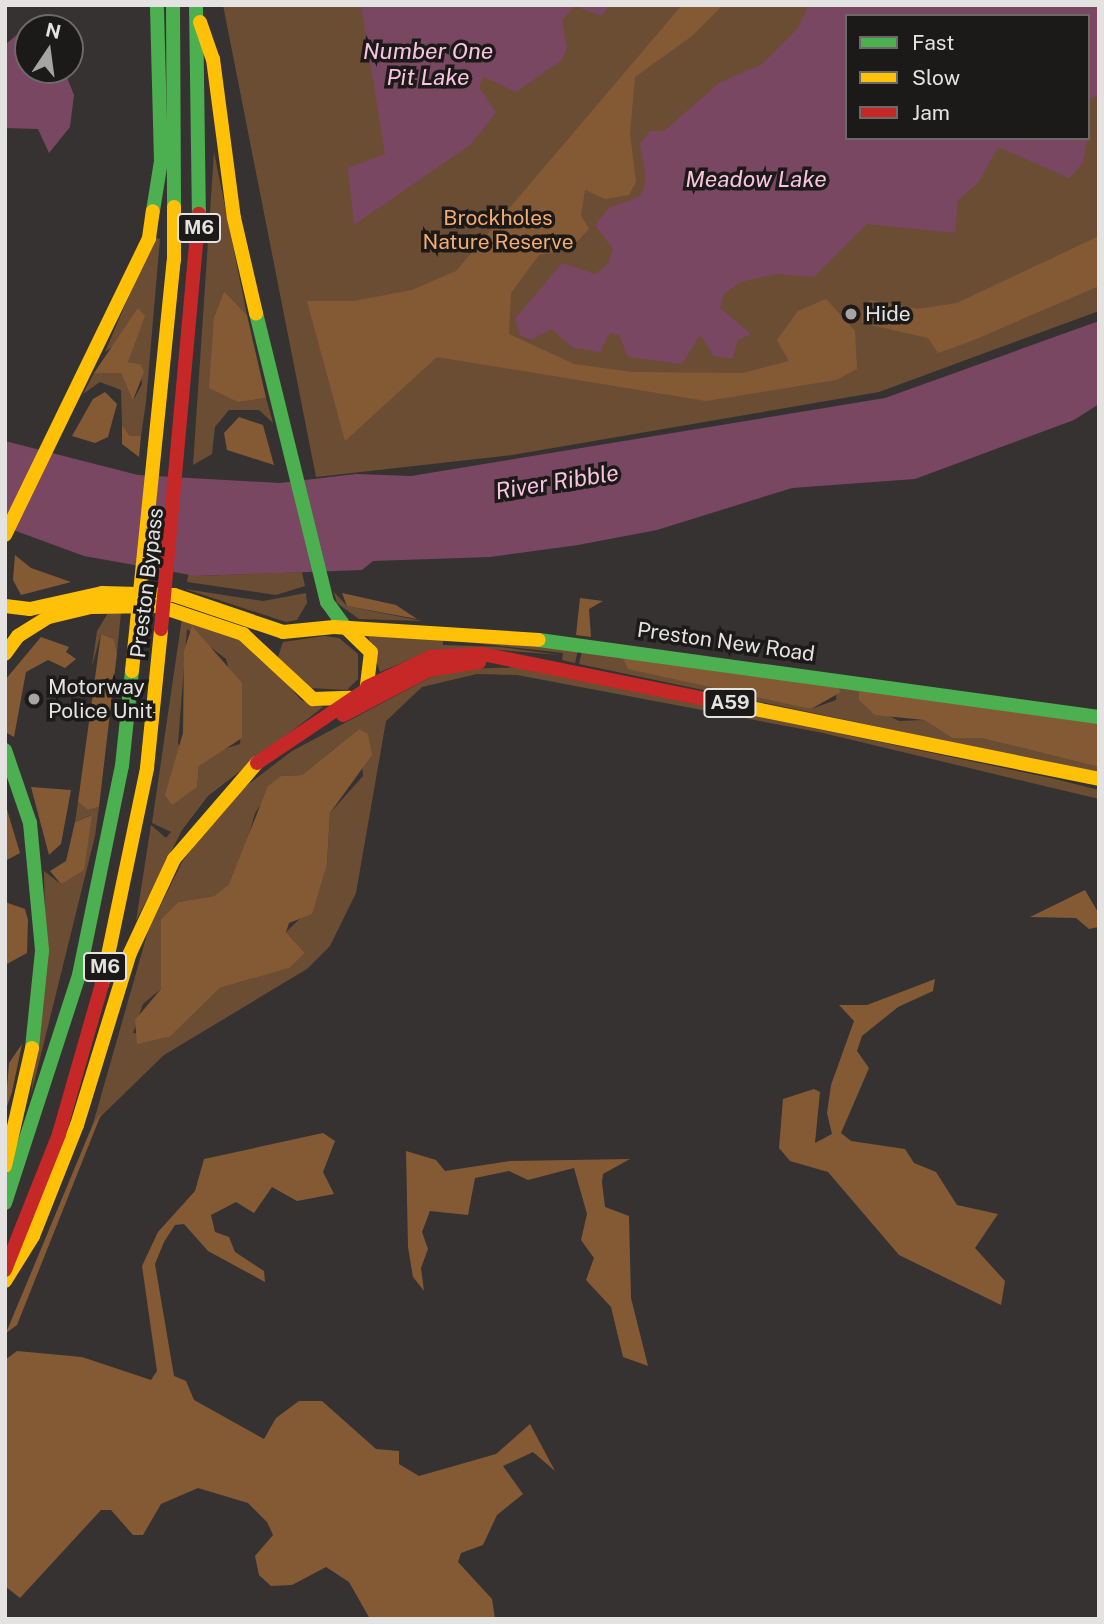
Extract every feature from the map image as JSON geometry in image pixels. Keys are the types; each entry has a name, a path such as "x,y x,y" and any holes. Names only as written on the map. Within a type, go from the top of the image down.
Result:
{"highway":[{"path":"5,536 132,282 153,218 161,161 157,5"},
{"name":"Preston Bypass","path":"5,1203 79,975 122,766 174,260 173,5"},
{"path":"5,1281 33,1236 77,1125 150,905 197,825 279,747 364,690 371,652 345,627 324,593 234,218 213,59 196,8"},
{"name":"Preston Bypass","path":"5,1270 59,1134 100,995 147,768 184,449 199,253 196,8"},
{"name":"Preston New Road","path":"5,606 148,593 205,601 276,631 345,627 583,644 1099,717"},
{"path":"5,654 18,636 48,617 90,607 159,606 243,634 313,699 341,701 364,690"},
{"name":"A59","path":"364,690 431,657 515,659 1068,772 1099,781"},
{"path":"279,747 429,670 515,659"},
{"path":"5,750 30,823 40,885 38,1012 5,1166"},
{"path":"5,769 30,823"}],"green space":[{"name":"Brockholes Nature Reserve","path":"223,5 1099,5 1099,311 879,392 512,455 316,477"},
{"path":"682,5 723,5 692,36 635,77 630,134 636,182 629,195 605,199 585,190 581,215 589,229 569,250 539,255 511,293 509,334 574,364 632,372 742,373 789,361 777,340 798,311 826,299 855,331 857,369 836,380 706,401 437,357 345,441 307,301 354,301 412,290 456,271"},
{"path":"214,152 247,315 224,291 214,317 216,357 238,402 266,398 273,423 259,410 229,410 215,427 212,454 193,465"},
{"path":"1099,236 1099,286 974,340 938,353 928,338 862,323 862,310 870,300 918,309 957,303"},
{"path":"154,237 160,239 146,402 141,436 130,436 122,425 121,390 100,382 83,394 94,373 121,373 134,399 142,384 140,364 128,362 138,308 121,340 105,352"},
{"path":"224,291 247,315 266,398 238,402 209,388 214,317"},
{"path":"138,308 145,316 128,362 140,364 144,372 133,400 121,373 94,373"},
{"path":"105,392 117,404 108,437 95,443 72,436 93,399"},
{"path":"239,417 263,425 274,465 227,450 224,433"},
{"path":"122,425 130,436 141,436 139,457 122,444"},
{"path":"15,555 31,568 71,582 21,595 13,580"},
{"path":"189,570 196,576 302,572 305,586 276,595 187,582"},
{"path":"185,589 263,601 306,593 307,603 297,620 286,622"},
{"path":"334,592 347,606 422,621 359,619 337,603"},
{"path":"342,593 396,605 417,619 347,606"},
{"path":"580,598 603,601 589,609 591,637 576,635"},
{"path":"108,613 121,613 117,653 114,639 101,634 92,666 97,631"},
{"path":"182,618 233,635 263,657 301,700 323,707 208,796 182,830 136,921 151,825 166,838 171,832 152,823","holes":["187,629 226,659 242,716 240,744 214,752 199,766 197,787 178,743"]},
{"path":"192,626 242,683 242,738 199,766 197,787 172,805 165,795 183,733 184,651"},
{"path":"101,634 114,639 117,653 99,807 88,810 78,802"},
{"path":"324,636 339,638 358,654 358,679 347,690 310,688 278,657 283,642"},
{"path":"368,636 443,639 443,645 500,647 560,655 488,649 425,653 380,672"},
{"path":"41,637 69,647 66,652 76,659 65,668 48,660 26,672 14,737 5,732 5,680"},
{"path":"447,640 493,641 578,650 575,663 562,660 563,653"},
{"path":"582,651 626,657 811,709 836,700 837,686 862,689 859,700 899,721 924,720 952,738 981,738 1099,767 1099,773 579,664"},
{"path":"623,658 837,686 841,692 811,709 628,669"},
{"path":"522,667 1051,778 1099,790 1099,799 823,733 517,675 477,674 422,687 386,721 356,893 330,946 307,969 164,1055 93,1124 148,931 182,862 224,803 292,751 431,677 462,669","holes":["359,729 363,776 330,813 327,864 310,909 286,932 305,953 288,968 220,988 171,1036 133,1033 143,1004 161,989 161,919 178,902 214,896 229,884 240,867 255,813 281,776 302,775"]},
{"path":"859,690 1099,722 1099,767 981,738 952,738 924,720 875,715 859,700"},
{"path":"359,729 368,734 372,755 330,813 327,864 312,914 289,923 286,932 305,953 289,968 220,988 171,1036 137,1044 135,1020 161,989 161,919 178,902 214,896 229,884 268,786 281,776 302,775"},
{"path":"31,787 71,790 61,844 49,855"},
{"path":"78,802 88,810 99,807 95,836 31,1095 46,965 44,871 61,884 91,815 75,822"},
{"path":"5,803 20,853 5,861"},
{"path":"92,815 84,870 61,884 50,871 66,861 75,822"},
{"path":"1085,890 1099,914 1098,927 1089,929 1076,918 1030,917"},
{"path":"5,902 25,909 28,920 27,953 5,965"},
{"path":"935,979 933,991 898,1007 862,1036 857,1051 869,1068 841,1133 851,1141 905,1149 914,1163 936,1172 957,1205 998,1214 975,1248 1005,1281 1001,1305 899,1255 828,1172 790,1161 779,1148 783,1099 814,1089 820,1092 815,1143 832,1134 827,1113 831,1085 854,1021 839,1005 867,1005"},
{"path":"22,1044 12,1092 5,1112 9,1063"},
{"path":"102,1112 17,1325 6,1333 93,1124"},
{"path":"323,1133 335,1141 323,1172 334,1194 297,1201 272,1187 254,1213 236,1202 211,1215 215,1232 229,1237 235,1252 264,1271 265,1282 208,1251 184,1224 175,1225 164,1242 155,1264 174,1376 186,1381 194,1400 264,1439 276,1418 299,1401 322,1401 376,1449 399,1451 399,1464 419,1476 496,1454 530,1424 555,1471 533,1452 503,1466 523,1494 497,1515 483,1545 461,1553 458,1562 492,1599 495,1619 370,1619 349,1582 326,1567 292,1585 271,1586 259,1575 255,1556 273,1535 267,1522 248,1503 198,1488 161,1504 143,1535 133,1535 111,1510 101,1510 20,1598 5,1586 5,1360 17,1351 82,1357 151,1380 157,1371 142,1266 158,1232 195,1191 204,1159"},
{"path":"406,1151 436,1160 445,1171 510,1161 630,1159 603,1174 602,1182 605,1207 629,1216 631,1298 648,1366 623,1357 611,1307 586,1280 594,1258 581,1240 587,1214 574,1168 528,1180 509,1171 475,1178 468,1215 430,1211 422,1232 428,1249 421,1268 424,1291 413,1277 408,1247"}],"water":[{"name":"Number One Pit Lake","path":"361,5 609,5 602,16 575,6 562,20 567,48 562,60 516,92 484,77 479,87 496,113 470,145 354,225 348,168 385,154"},
{"name":"Meadow Lake","path":"809,5 1099,5 1099,95 1090,99 1090,14 845,14 845,140 1087,140 1083,163 1069,178 998,147 978,183 958,200 955,233 867,224 814,277 777,274 740,282 724,294 720,308 751,334 738,340 732,359 714,356 700,335 682,364 628,357 619,335 610,333 600,352 574,348 551,329 531,340 520,335 515,319 562,263 595,274 608,264 613,249 595,225 609,208 641,196 646,179 640,144 650,131 664,131 719,83 762,64 797,29"},
{"path":"14,37 14,84 70,84 74,95 70,127 49,153 38,129 5,128 5,45"},
{"name":"River Ribble","path":"1099,321 1099,404 1074,420 915,479 792,488 657,530 578,545 490,557 373,561 362,570 196,576 84,556 5,527 5,441 138,475 280,483 356,474 411,476 885,398"}],"traffic: fast":[{"path":"153,211 161,161 157,5"},
{"path":"173,5 174,207"},
{"path":"196,5 199,214"},
{"path":"256,313 327,602 345,627"},
{"path":"539,640 1099,717"},
{"path":"5,1203 79,975 122,766 132,671"},
{"path":"5,750 30,823 42,951 32,1048"}],"traffic: slow":[{"path":"200,22 213,59 234,218 256,313"},
{"path":"132,671 174,260 174,207"},
{"path":"5,535 149,238 153,211"},
{"path":"5,606 30,609 102,593 174,595 283,632 334,627 539,640"},
{"path":"5,654 18,636 49,617 91,607 159,606 243,634 313,699 350,698"},
{"path":"102,984 147,768 161,629"},
{"path":"347,629 371,652 367,687"},
{"path":"716,701 1099,779"},
{"path":"5,1281 33,1236 77,1125 130,953 174,859 257,763"},
{"path":"5,1166 32,1048"}],"traffic: jam":[{"path":"161,629 199,214"},
{"path":"367,687 431,657 482,654 716,701"},
{"path":"343,715 429,670 479,662"},
{"path":"257,763 361,693"},
{"path":"5,1270 59,1134 102,984"}],"place":[{"name":"Hide","path":"851,314"},
{"name":"Motorway Police Unit","path":"34,699"}]}
